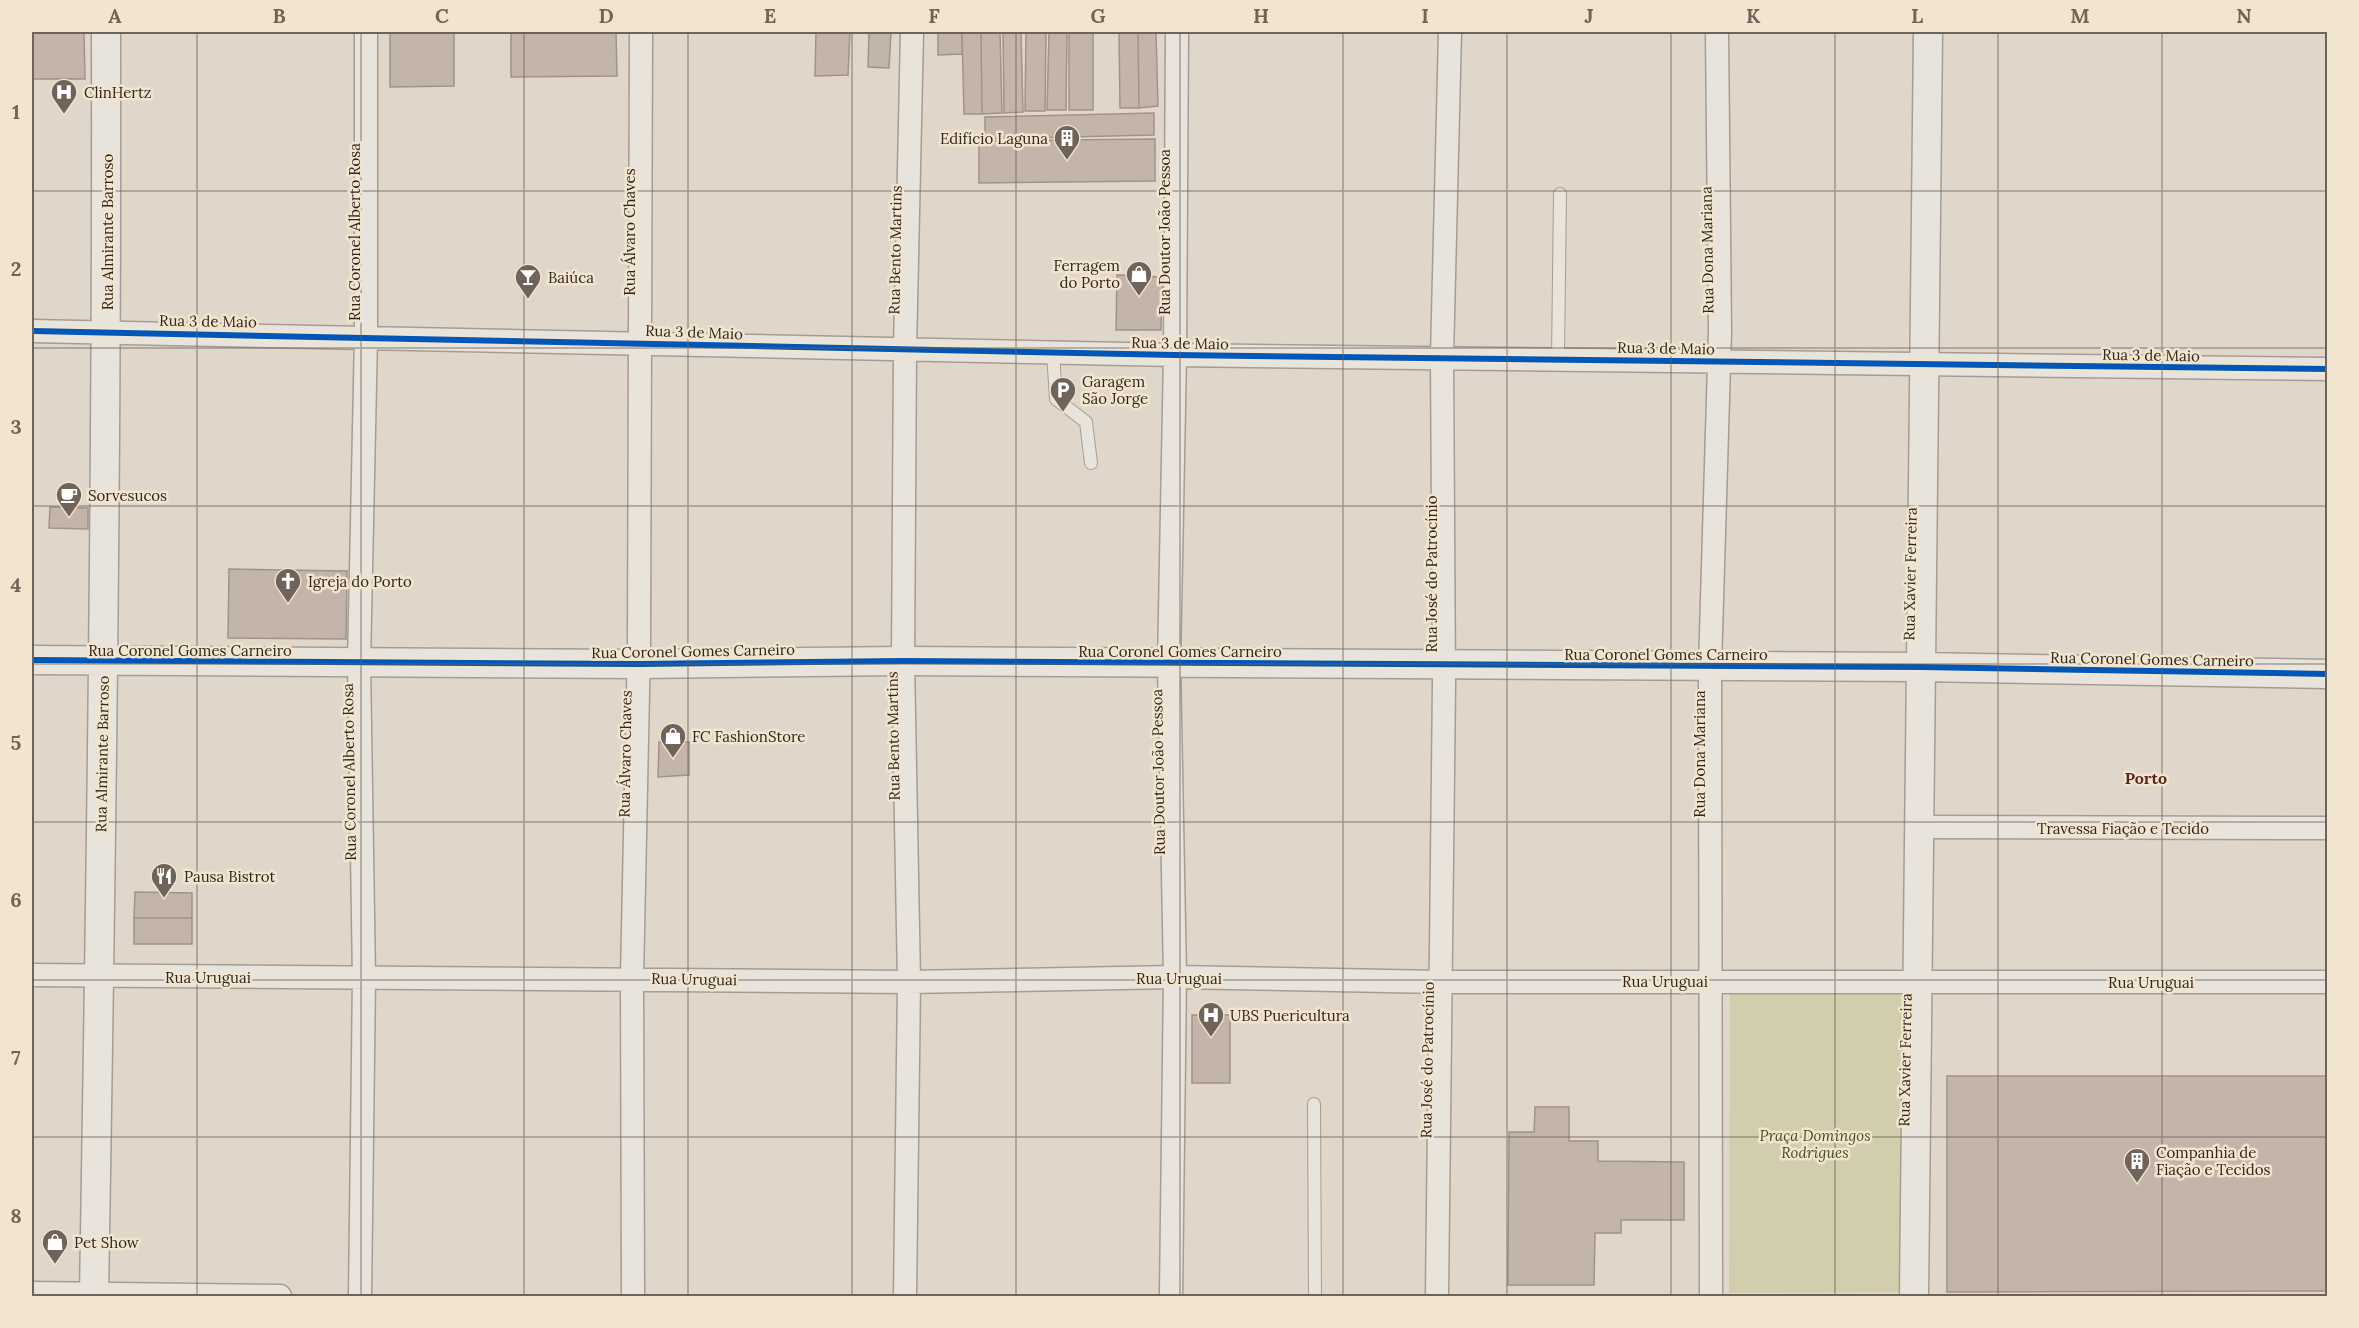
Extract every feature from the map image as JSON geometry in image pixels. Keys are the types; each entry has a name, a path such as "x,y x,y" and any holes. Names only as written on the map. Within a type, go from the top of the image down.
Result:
{"street":[{"name":"Rua Almirante Barroso","path":"94,1296 107,331 106,32"},
{"name":"Rua Coronel Alberto Rosa","path":"360,1296 364,978 359,663 366,336 366,32"},
{"name":"Rua Álvaro Chaves","path":"633,1296 632,978 639,664 641,32"},
{"name":"Rua Bento Martins","path":"905,1296 909,982 903,661 905,349 912,32"},
{"name":"Rua Doutor João Pessoa","path":"1171,1296 1175,977 1169,664 1175,355 1177,32"},
{"name":"Rua José do Patrocínio","path":"1437,1296 1443,665 1442,356 1450,32"},
{"name":"Rua Dona Mariana","path":"1711,1296 1710,667 1719,360 1717,32"},
{"name":"Rua Xavier Ferreira","path":"1914,1296 1928,32"},
{"name":"Rua 3 de Maio","path":"32,331 366,336 1175,355 1442,356 1924,365 2328,369"},
{"name":"Rua Coronel Gomes Carneiro","path":"32,660 639,664 903,661 1921,667 2328,674"},
{"name":"Travessa Fiação e Tecido","path":"1919,827 2328,828"},
{"name":"Rua Uruguai","path":"32,975 909,982 1175,977 1440,982 2328,982"},
{"path":"32,1293 94,1296 280,1296"}],"lane":[{"path":"1558,358 1560,194"},
{"path":"1053,352 1056,399 1060,405 1086,422 1091,463"},
{"path":"1314,1104 1315,1296"}],"green space":[{"name":"Praça Domingos Rodrigues","path":"1730,994 1901,994 1901,1292 1729,1293"}],"building":[{"path":"32,32 84,32 85,79 32,79"},
{"path":"390,32 454,32 454,86 390,87"},
{"path":"511,32 616,32 617,76 511,77"},
{"path":"816,32 850,32 848,75 815,76"},
{"path":"869,32 891,32 889,68 868,67"},
{"path":"938,32 962,32 962,54 938,55"},
{"path":"962,32 981,32 982,114 964,114"},
{"path":"981,32 1000,32 1002,113 982,114"},
{"path":"1003,32 1021,32 1023,112 1004,113"},
{"path":"1026,32 1046,32 1045,111 1025,111"},
{"path":"1049,32 1067,32 1066,110 1047,110"},
{"path":"1069,32 1093,32 1093,110 1069,110"},
{"path":"1119,32 1138,32 1139,108 1120,108"},
{"path":"1138,32 1156,32 1158,106 1139,108"},
{"path":"1154,113 1154,135 985,139 985,117"},
{"name":"Edifício Laguna","path":"1155,139 1155,181 979,183 979,141"},
{"name":"Ferragem do Porto","path":"1117,275 1162,277 1161,330 1116,330"},
{"name":"Sorvesucos","path":"50,507 88,508 88,529 49,528"},
{"name":"Igreja do Porto","path":"229,569 347,571 346,639 228,638"},
{"name":"FC FashionStore","path":"659,742 689,742 689,775 658,777"},
{"name":"Pausa Bistrot","path":"135,892 192,893 192,918 134,918"},
{"path":"134,918 192,918 192,944 134,944"},
{"name":"UBS Puericultura","path":"1192,1015 1230,1015 1230,1083 1192,1083"},
{"name":"Companhia de Fiação e Tecidos","path":"1947,1076 2328,1076 2328,1291 1947,1292"},
{"path":"1535,1107 1569,1107 1569,1141 1598,1141 1598,1161 1684,1162 1684,1220 1621,1220 1621,1233 1595,1233 1594,1285 1508,1285 1509,1132 1534,1132"}],"cycle path":[{"path":"32,331 1175,355 2328,369"},
{"path":"32,660 639,664 903,661 1921,667 2328,674"}],"place":[{"name":"ClinHertz","path":"64,115"},
{"name":"Edifício Laguna","path":"1067,161"},
{"name":"Ferragem do Porto","path":"1139,297"},
{"name":"Baiúca","path":"528,300"},
{"name":"Garagem São Jorge","path":"1063,413"},
{"name":"Sorvesucos","path":"69,518"},
{"name":"Igreja do Porto","path":"288,604"},
{"name":"FC FashionStore","path":"673,759"},
{"name":"Pausa Bistrot","path":"164,899"},
{"name":"UBS Puericultura","path":"1211,1038"},
{"name":"Companhia de Fiação e Tecidos","path":"2137,1184"},
{"name":"Pet Show","path":"55,1265"}],"district":[{"name":"Porto","path":"2146,778"}]}
